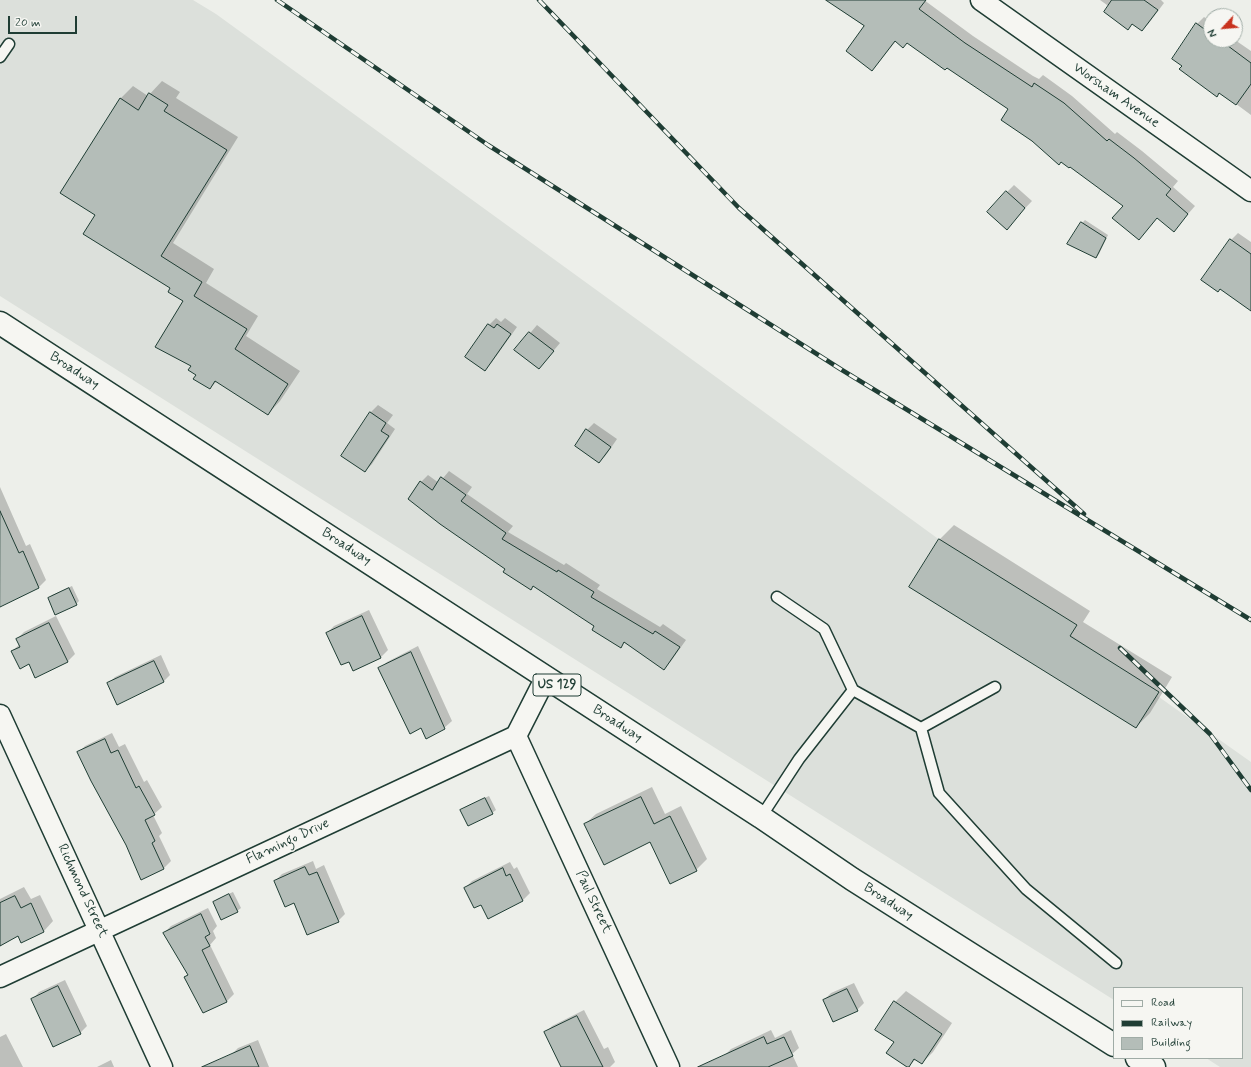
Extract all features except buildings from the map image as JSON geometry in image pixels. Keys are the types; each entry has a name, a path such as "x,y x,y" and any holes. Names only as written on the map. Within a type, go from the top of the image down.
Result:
{"main road":[{"name":"Broadway","path":"0,323 761,817 859,883 1113,1044"},
{"path":"1139,1059 1154,1067"}],"street":[{"name":"Worsham Avenue","path":"981,0 1251,191"},
{"path":"516,736 546,677"},
{"name":"Richmond Street","path":"0,715 162,1067"},
{"name":"Flamingo Drive","path":"0,977 516,736"},
{"name":"Paul Street","path":"516,736 669,1067"}],"lane":[{"path":"0,57 9,44"},
{"path":"777,597 824,629 852,690 921,728 939,793 1026,889 1116,963"},
{"path":"921,728 995,687"},
{"path":"761,817 800,759 852,690"}],"shaded area":[{"path":"0,0 193,0 216,14 1040,613 1251,762 1251,1067 1220,1067 1208,1059 1243,1059 1243,987 1113,987 1113,999 0,296"}],"railway":[{"path":"277,0 488,145 842,370 1251,620"},
{"path":"539,0 739,208 1084,514"},
{"path":"1120,648 1210,734 1251,790"}]}
